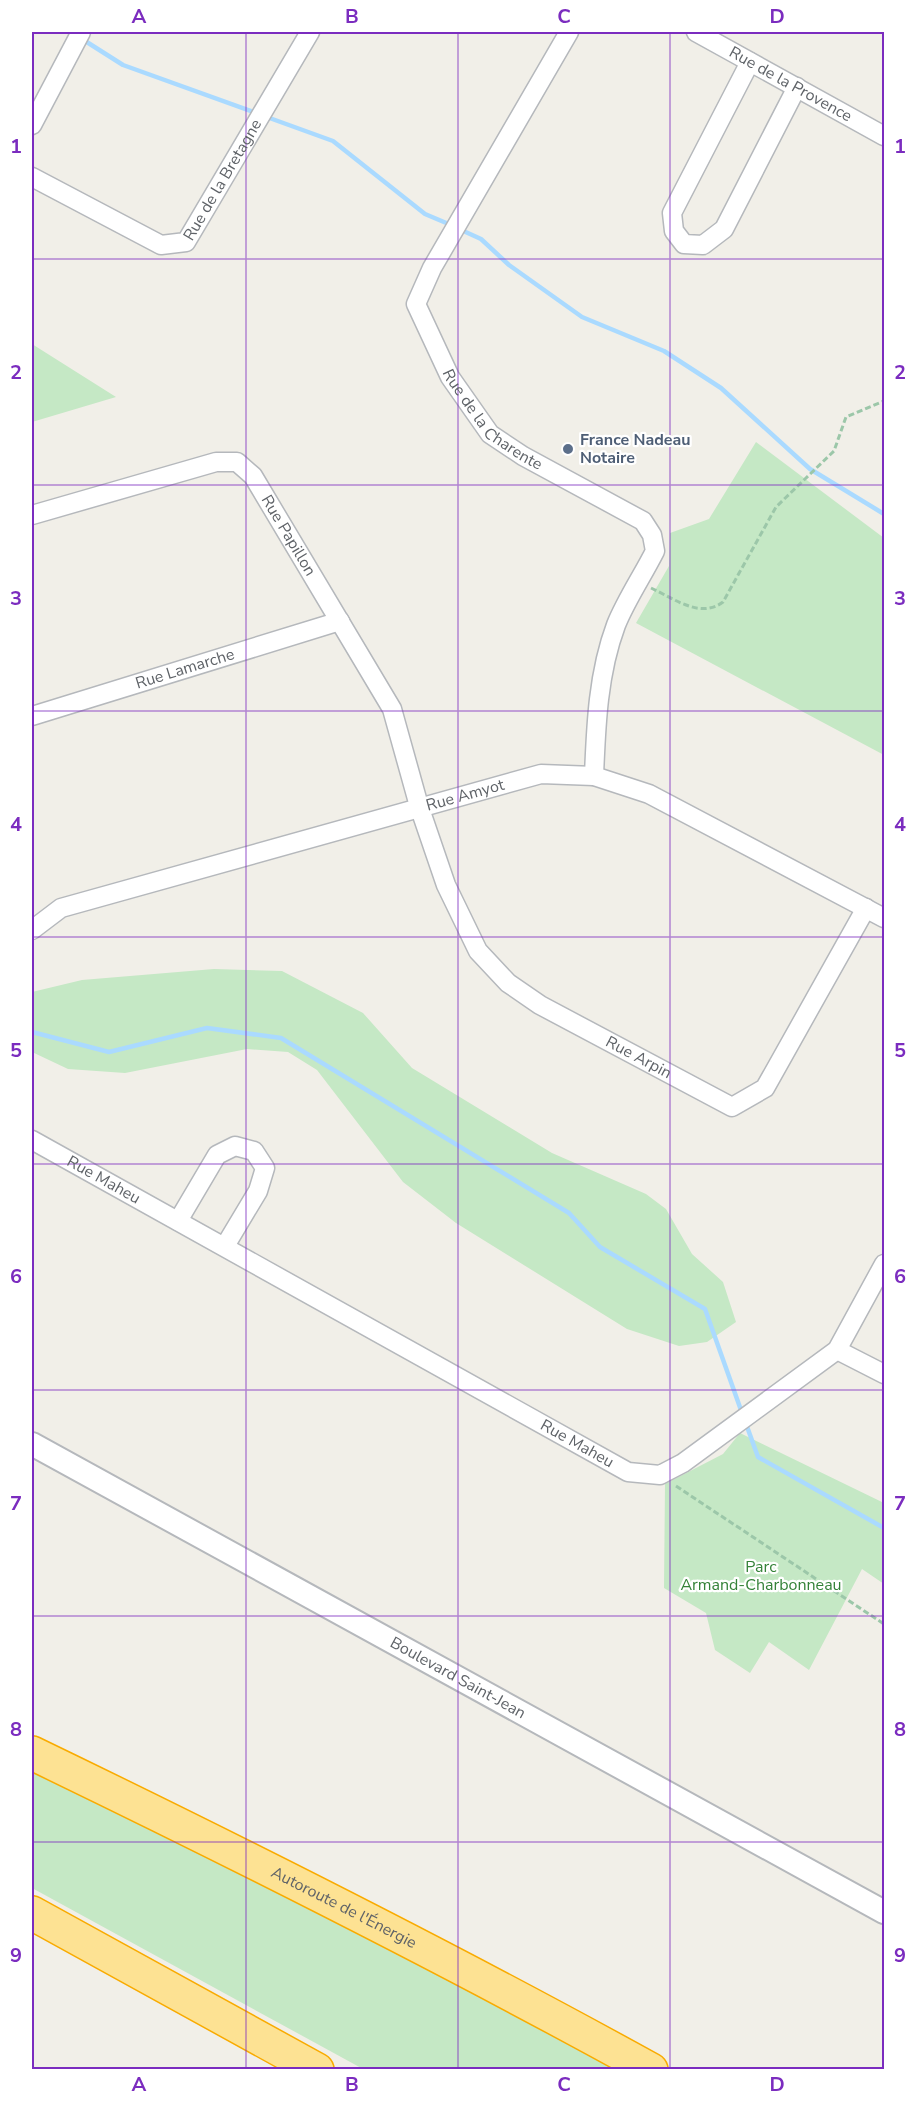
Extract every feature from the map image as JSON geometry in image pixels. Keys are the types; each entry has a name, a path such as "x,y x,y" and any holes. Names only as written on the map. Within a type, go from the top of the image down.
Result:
{"highway":[{"name":"Autoroute de l'Énergie","path":"32,1753 198,1833 504,1989 651,2070"},
{"path":"32,1913 317,2070"}],"street":[{"path":"32,125 81,32"},
{"name":"Rue de la Bretagne","path":"32,177 161,245 186,242 310,32"},
{"name":"Rue de la Charente","path":"569,32 432,268 416,304 450,376 490,434 523,456 643,521 652,536 655,551 617,624 611,643 597,702 594,776"},
{"name":"Rue de la Provence","path":"696,32 885,136"},
{"path":"750,62 672,213 674,231 684,244 703,245 724,230 796,87"},
{"name":"Rue Papillon","path":"32,515 216,462 237,462 253,476 392,709 419,806"},
{"name":"Rue Lamarche","path":"32,716 340,621"},
{"name":"Rue Amyot","path":"32,930 61,908 419,806 542,774 594,776 650,794 885,918"},
{"name":"Rue Arpin","path":"419,806 446,885 478,951 508,983 540,1005 732,1107 765,1088 866,908"},
{"name":"Rue Maheu","path":"32,1140 628,1472 660,1475"},
{"path":"178,1221 217,1155 235,1146 254,1152 265,1168 258,1191 225,1246"},
{"path":"660,1475 683,1463 837,1350 885,1264"},
{"path":"837,1350 885,1374"},
{"name":"Boulevard Saint-Jean","path":"32,1444 885,1912"}],"path":[{"path":"639,583 701,611 713,610 723,602 776,507 834,451 846,417 885,401"},
{"path":"660,1475 885,1624"}],"green space":[{"path":"32,344 116,397 32,422"},
{"path":"756,442 884,538 884,755 636,623 669,566 670,533 709,519"},
{"path":"214,969 282,971 363,1013 412,1068 552,1153 646,1194 666,1209 692,1254 723,1282 736,1322 707,1342 679,1346 627,1329 456,1223 403,1182 317,1070 288,1052 247,1049 125,1073 68,1069 32,1052 32,992 82,980"},
{"name":"Parc Armand-Charbonneau","path":"740,1433 884,1503 884,1584 862,1569 809,1670 769,1642 750,1673 715,1650 706,1613 664,1588 665,1484 723,1454"},
{"path":"32,1771 365,1932 619,2069 363,2069 32,1888"}],"waterway":[{"path":"82,39 123,65 256,113"},
{"path":"264,116 333,141 425,214 451,225"},
{"path":"459,229 481,239 509,265 582,317 664,351 721,388 810,469 884,514"},
{"path":"32,1032 109,1052 207,1028 281,1038 569,1213 600,1247 705,1309 742,1413"},
{"path":"745,1421 758,1457 884,1528"}],"place":[{"name":"France Nadeau Notaire","path":"568,449"}]}
